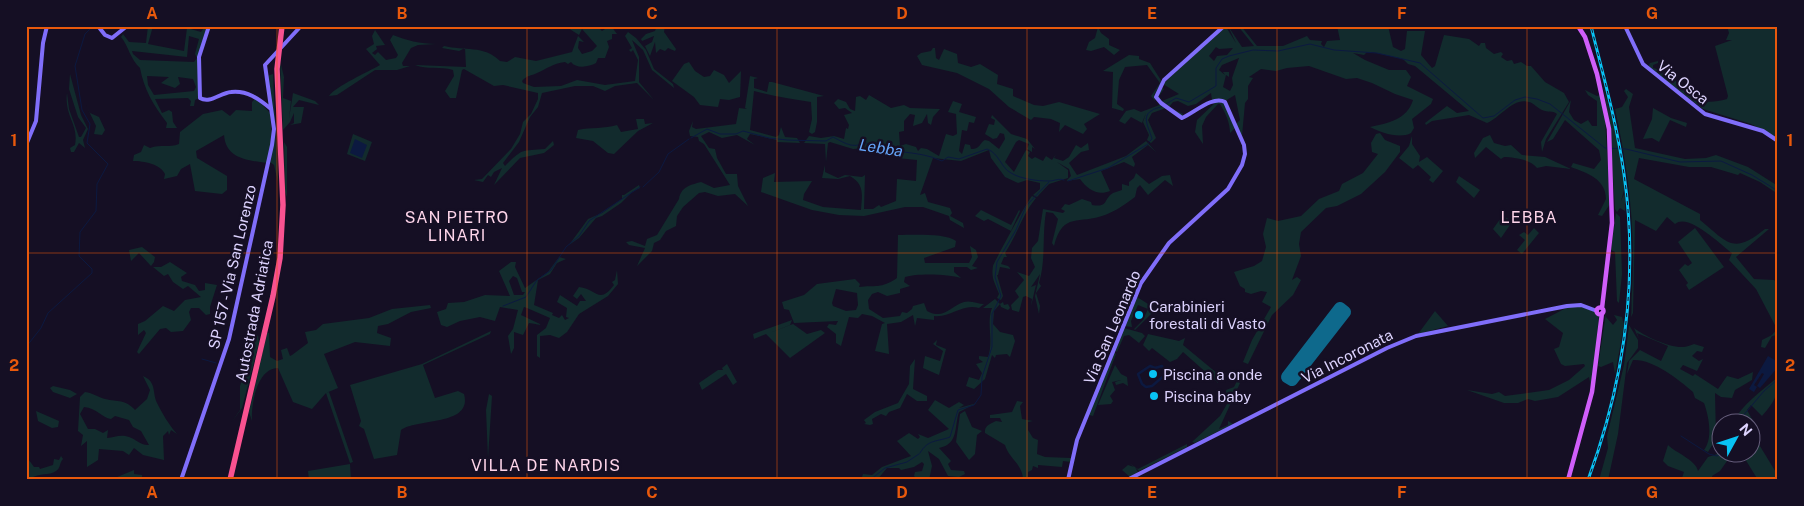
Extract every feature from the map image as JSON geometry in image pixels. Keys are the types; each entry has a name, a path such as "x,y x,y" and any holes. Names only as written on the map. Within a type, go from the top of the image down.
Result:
{"highway":[{"name":"Autostrada Adriatica","path":"229,480 271,294 277,257 280,205 275,69 281,26"}],"main road":[{"path":"1568,480 1592,392 1601,324 1598,310 1602,301 1612,223 1610,149 1602,93 1587,42 1578,26"}],"street":[{"path":"26,145 36,121 43,43 47,26"},
{"path":"98,26 105,35 112,38 128,26"},
{"path":"209,26 200,57 200,98 206,100 231,91 244,93 252,95 270,109"},
{"name":"SP 157 - Via San Lorenzo","path":"181,480 229,339 272,145 274,130 265,68 271,57 283,47 301,26"},
{"name":"Via San Leonardo","path":"1068,480 1077,440 1141,283 1166,248 1228,189 1244,158 1243,141 1225,102 1217,100 1182,118 1164,106 1156,95 1164,80 1224,26"},
{"name":"Via Osca","path":"1625,26 1643,64 1704,114 1763,131 1778,141"},
{"name":"Via Incoronata","path":"1127,480 1405,340 1560,307 1578,305 1598,310"}],"green space":[{"path":"148,26 153,26 148,44 184,51 187,28 201,32 205,26 208,26 200,52 199,98 195,100 194,106 190,106 191,101 188,98 155,99 162,113 169,110 172,112 173,122 177,128 166,128 167,123 150,97 140,68 121,37 123,34 129,42 146,43","holes":["189,36 199,39 195,54 197,58 194,62 140,60 132,51 187,57","147,76 169,77 161,83 175,88 180,84 178,77 193,79 196,87 194,91 154,95 148,85"]},
{"path":"565,26 597,26 602,31 605,29 602,26 611,26 617,34 612,34 612,39 607,41 609,47 605,58 598,58 596,63 590,66 576,66 571,62 568,64 565,62 550,66 527,77 522,81 523,83 534,87 561,86 577,80 605,85 635,81 638,60 633,50 631,52 629,50 632,48 625,36 628,32 646,50 654,69 673,84 674,88 652,70 643,50 632,40 639,57 639,82 654,100 637,83 615,86 605,91 593,86 575,86 542,93 538,107 530,117 519,142 503,163 505,166 519,153 545,149 553,141 554,145 544,153 520,158 494,185 502,168 494,172 491,177 488,175 483,182 474,180 482,179 511,149 520,134 523,122 531,114 538,99 538,93 503,85 494,86 464,69 462,70 456,98 450,98 445,91 454,76 453,70 415,65 466,67 465,49 487,53 500,61 507,62 515,57 536,61 572,52 578,36 584,42 579,41 578,48 582,54 592,51 597,46 582,29 579,35"},
{"path":"657,26 665,26 664,32 676,49 675,51 668,48 665,51 660,49 656,53 655,42 650,56 645,46 652,42 654,36 642,41 641,39 646,34 655,31"},
{"path":"1228,26 1242,47 1254,46 1238,26 1241,26 1257,46 1283,46 1307,36 1310,40 1322,41 1321,44 1324,47 1327,41 1340,40 1337,26 1388,26 1393,47 1401,51 1405,49 1407,31 1425,31 1421,55 1432,68 1435,66 1444,35 1469,39 1479,46 1481,43 1485,43 1486,48 1494,54 1501,52 1503,54 1501,57 1507,61 1512,60 1514,64 1521,62 1531,66 1545,82 1564,93 1569,102 1546,139 1542,152 1541,142 1557,114 1544,111 1531,103 1523,101 1512,105 1487,123 1469,115 1432,121 1426,125 1425,123 1447,106 1457,113 1469,111 1415,66 1408,64 1403,59 1367,52 1364,55 1353,53 1389,70 1406,70 1411,77 1407,86 1433,99 1431,104 1412,119 1414,128 1411,133 1396,135 1370,127 1396,120 1406,112 1413,100 1357,78 1346,79 1309,66 1276,71 1261,69 1249,77 1253,78 1248,86 1248,99 1245,103 1242,136 1236,124 1240,120 1235,95 1225,101 1212,100 1211,93 1196,104 1188,106 1178,101 1173,102 1169,107 1158,98 1161,87 1164,89 1159,96 1162,101 1179,94 1163,84 1223,28 1226,27 1236,43","holes":["1216,47 1219,49 1233,48 1227,55 1217,56 1214,61 1209,56","1239,58 1232,78 1233,85 1230,91 1223,87 1226,75 1229,77 1229,72 1223,72 1225,75 1219,70 1222,65"]},
{"path":"1727,26 1778,26 1778,138 1751,124 1703,109 1648,67 1650,63 1658,61 1658,63 1653,65 1653,68 1664,72 1693,97 1701,101 1712,102 1727,99 1728,96 1715,46 1732,40 1726,40 1729,33"},
{"path":"1098,27 1101,33 1109,39 1109,45 1120,50 1114,55 1104,47 1091,51 1086,50 1089,42 1095,38"},
{"path":"375,30 385,45 376,46 377,49 372,53 375,55 378,52 386,60 396,58 398,55 390,40 393,35 403,39 436,44 418,45 411,48 402,63 403,66 410,66 397,70 375,70 337,95 329,96 345,84 380,65 366,49 374,44 372,36"},
{"path":"444,46 464,49 459,51 442,48"},
{"path":"935,48 936,58 939,60 944,49 957,54 958,63 971,67 980,64 998,75 997,84 1013,89 1013,96 1034,105 1043,106 1059,102 1100,114 1084,124 1087,129 1083,134 1065,125 1059,132 1060,123 1051,119 1034,117 1031,120 1009,107 989,89 957,73 922,65 917,56 931,51"},
{"path":"1129,55 1139,56 1139,59 1150,63 1162,82 1154,95 1155,101 1151,96 1160,83 1147,65 1125,67 1119,80 1117,104 1124,109 1123,111 1112,108 1113,72 1103,71"},
{"path":"280,61 284,77 283,98 291,101 289,119 293,93 315,101 319,105 299,100 293,107 304,107 301,123 290,125 294,123 294,113 290,122 283,130"},
{"path":"689,62 695,71 704,77 710,76 714,70 724,75 729,83 741,71 740,97 729,100 720,99 718,107 700,105 694,97 672,81 684,64"},
{"path":"70,74 81,115 88,129 83,140 85,148 79,143 74,152 71,152 70,148 75,145 76,138 68,108 67,93 69,109 79,137 81,137 86,128 78,117 69,89"},
{"path":"273,74 278,182 274,165 270,162 274,137 267,76"},
{"path":"750,76 758,78 754,79 754,88 767,92 769,82 772,82 824,96 817,97 815,132 812,134 809,132 812,119 811,102 754,91 750,130 776,137 779,135 781,127 785,137 797,138 800,143 777,142 777,140 750,134 747,139 755,145 737,135 722,138 709,132 701,136 709,148 715,149 717,158 726,174 737,174 738,186 748,206 735,194 718,196 705,192 699,193 683,207 677,216 676,226 666,231 660,240 654,243 652,251 637,266 645,248 629,245 626,242 632,241 645,246 647,239 657,235 684,189 701,182 714,188 730,185 704,144 699,141 698,137 690,136 689,131 693,121 692,127 696,129 736,124 739,108 747,109 745,108"},
{"path":"1603,84 1617,138 1625,187 1621,201 1625,192 1625,211 1620,208 1617,212 1615,209 1610,130"},
{"path":"1626,89 1633,94 1629,107 1635,148 1685,159 1706,158 1716,155 1748,167 1778,186 1778,194 1760,182 1740,173 1738,175 1711,167 1689,167 1639,158 1634,179 1700,214 1700,220 1717,235 1731,243 1745,242 1765,229 1769,229 1736,257 1754,279 1774,280 1778,283 1775,318 1777,329 1756,289 1729,260 1732,253 1696,226 1681,221 1675,224 1667,217 1656,231 1635,220 1633,313 1631,317 1632,222 1624,154 1615,109 1622,107 1628,97 1624,91"},
{"path":"1585,90 1597,96 1600,95 1605,118 1610,204 1602,216 1598,215 1606,199 1603,186 1594,178 1571,167 1573,163 1594,169 1601,160 1599,150 1565,120 1553,139 1547,142 1571,100 1569,112 1574,120 1581,124 1588,120 1592,126 1597,126 1597,101 1588,95"},
{"path":"869,95 891,108 904,105 910,108 940,109 933,117 931,125 928,123 927,114 922,123 913,126 915,115 910,114 904,121 904,131 899,132 900,146 906,144 916,147 918,151 921,148 927,149 939,156 946,134 953,136 957,134 956,114 948,112 953,101 962,104 959,112 976,117 974,123 969,122 967,131 962,130 959,151 962,154 965,144 970,145 971,149 974,149 985,140 999,149 1005,139 1004,134 1000,133 997,138 993,139 985,134 989,124 994,125 995,120 991,118 992,115 1011,134 1027,139 1035,149 1032,147 1032,152 1027,149 1029,144 1019,140 1016,142 1005,162 1014,172 1026,150 1030,152 1028,156 1032,159 1035,157 1043,161 1046,156 1052,160 1056,154 1054,158 1063,161 1069,157 1076,145 1081,148 1088,143 1089,150 1081,152 1069,163 1077,175 1126,156 1146,141 1156,152 1148,145 1132,157 1135,164 1134,167 1124,162 1101,171 1110,191 1101,193 1086,186 1080,179 1066,181 1071,176 1069,169 1057,162 1068,170 1068,178 1049,184 1037,197 1033,195 1040,189 1040,183 1027,180 1018,183 1005,177 991,158 989,150 961,161 933,158 920,195 925,193 928,202 950,208 952,213 950,216 963,223 964,228 950,220 949,216 923,207 905,207 864,216 839,215 812,210 761,192 763,178 775,173 774,182 812,181 804,194 803,200 823,207 861,210 862,191 855,179 850,176 838,179 822,178 825,165 825,172 838,178 845,175 862,177 865,175 864,209 873,209 879,205 881,207 896,201 897,179 916,181 917,160 897,158 896,152 869,148 853,149 830,142 828,143 826,162 825,144 804,143 809,136 821,138 834,136 844,139 846,128 848,129 849,125 844,115 852,113 845,108 839,109 834,103 838,99 846,102 850,109 855,111 856,97 860,96 866,100"},
{"path":"256,98 270,113 272,137 267,163 245,159 233,154 226,143 224,135 196,151 197,158 227,176 227,190 222,194 195,191 190,164 181,169 177,176 164,179 165,174 156,165 133,161 134,155 141,152 144,145 150,148 179,144 180,132 203,114 222,110 230,116 236,110 252,111 252,102"},
{"path":"1217,101 1225,103 1236,127 1230,133 1226,115 1220,104 1218,104 1206,117 1202,126 1203,144 1195,132 1197,120"},
{"path":"1162,104 1166,108 1152,113 1148,120 1156,138 1151,143 1147,140 1149,135 1143,122 1146,113 1142,123 1131,117 1125,124 1119,121 1126,111 1134,109 1141,112"},
{"path":"86,105 90,113 99,117 105,130 102,135 94,134 96,126"},
{"path":"1170,107 1183,114 1182,117"},
{"path":"1653,108 1671,118 1687,123 1686,127 1670,120 1659,142 1652,138 1643,139 1652,119"},
{"path":"636,119 644,119 645,124 653,123 638,131 614,154 608,153 593,141 576,138 578,130 583,129 617,125 621,132 638,129"},
{"path":"1380,133 1385,140 1400,146 1400,152 1385,172 1361,194 1337,206 1326,208 1301,232 1299,244 1301,256 1292,280 1297,277 1301,280 1293,295 1272,315 1248,364 1243,362 1252,340 1271,307 1262,302 1267,292 1261,291 1251,294 1245,292 1234,272 1254,266 1262,261 1266,247 1263,234 1267,218 1278,221 1301,216 1319,199 1339,191 1342,184 1363,173 1378,154 1372,152 1371,143 1376,134"},
{"path":"353,134 372,142 365,161 347,154"},
{"path":"1490,135 1494,143 1505,146 1511,145 1522,155 1545,157 1571,169 1546,166 1537,168 1531,163 1522,160 1504,157 1501,159 1486,147 1475,158 1474,153 1483,138"},
{"path":"1412,136 1412,144 1420,156 1419,162 1427,157 1443,171 1433,183 1429,180 1431,177 1418,165 1413,169 1399,158 1409,146"},
{"path":"284,142 287,147 287,197 285,192"},
{"path":"1136,173 1149,184 1162,176 1170,175 1173,186 1165,180 1148,195 1140,185 1137,188 1135,197 1113,211 1096,218 1067,223 1058,235 1054,246 1052,243 1058,219 1053,213 1046,212 1042,265 1039,283 1041,286 1036,293 1040,306 1039,314 1035,296 1040,274 1031,287 1036,285 1031,306 1032,299 1026,296 1023,297 1019,312 1012,310 1011,305 1019,297 1015,291 1024,280 1017,272 1029,276 1035,267 1031,258 1032,248 1038,241 1043,209 1063,213 1065,211 1061,209 1065,204 1069,205 1082,199 1091,202 1092,205 1101,205 1110,195 1122,190 1122,184 1129,186 1129,182"},
{"path":"1459,176 1480,190 1474,198 1456,182"},
{"path":"639,185 640,188 632,192 621,203 596,218 579,238 569,245 588,219 602,213 622,199 622,195"},
{"path":"1032,196 1036,198 1005,253 1007,257 1004,257 1001,264 1011,269 1000,267 997,275 1003,296 1001,300 997,298 999,294 993,278 993,266"},
{"path":"981,210 1011,225 1020,211 1011,231 988,219 984,221 975,216"},
{"path":"1616,213 1620,217 1622,274 1619,303 1617,301 1615,252 1611,250"},
{"path":"1503,215 1512,222 1501,238 1493,229"},
{"path":"1534,228 1539,233 1522,254 1517,250 1525,240 1519,235 1524,232 1528,235"},
{"path":"1695,228 1724,267 1689,290 1686,285 1688,283 1679,270 1685,264 1688,266 1692,263 1678,242"},
{"path":"898,235 929,235 951,238 956,241 955,247 924,258 925,263 969,263 972,257 970,246 976,250 978,257 972,266 978,268 971,270 967,267 954,267 954,272 961,278 933,274 905,277 904,282 910,286 900,289 900,293 887,296 878,292 872,294 868,300 869,309 883,318 900,316 902,312 907,313 913,306 924,303 927,311 938,314 946,312 964,302 984,304 979,308 967,307 946,315 934,316 934,320 917,318 915,326 913,315 901,322 887,324 889,354 875,351 882,324 885,323 872,316 862,314 858,318 849,317 841,346 836,343 836,334 827,327 829,324 836,325 838,321 794,323 789,310 784,309 782,302 804,295 817,284 855,279 860,284 859,287 878,286 887,284 897,278","holes":["836,289 857,293 858,305 856,310 846,311 833,306 832,303"]},
{"path":"142,247 155,257 151,266 139,253 131,261 129,250"},
{"path":"559,257 566,259 557,263 550,274 538,280 534,305 553,313 552,315 559,318 562,315 565,320 569,318 566,317 567,308 557,302 560,295 577,306 580,301 586,301 581,294 577,299 573,296 579,287 601,295 605,294 614,285 612,282 615,280 617,270 618,284 608,296 579,314 567,332 559,338 550,335 540,336 540,358 537,356 537,335 546,328 550,318 524,307 521,315 542,325 529,323 523,335 514,332 514,348 511,354 508,336 513,329 518,310 500,307 495,321 480,317 460,321 447,327 441,325 437,312 446,309 448,303 464,302 485,295 510,296 499,271 511,262 516,262 515,267 525,288 548,272","holes":["513,276 517,278 522,292 525,292 523,295 514,295 509,281"]},
{"path":"170,262 187,273 181,277 182,281 195,285 199,291 205,290 205,283 217,285 210,307 210,314 206,315 199,308 191,308 189,312 191,320 183,331 171,332 166,328 160,329 139,354 137,352 146,333 144,330 138,335 138,324 145,321 163,306 174,311 185,300 201,297 188,286 183,289 173,282 168,274 164,276 153,267 161,267"},
{"path":"1137,297 1156,309 1135,330 1143,320 1148,309 1138,305 1131,321 1132,327 1124,326"},
{"path":"995,299 1000,304 994,311 993,324 1000,332 1013,335 1015,341 1010,357 1007,354 996,355 995,358 992,355 985,379 974,389 966,386 969,377 979,380 982,373 976,364 983,362 979,359 979,356 988,357 990,351 990,314 992,308 983,308"},
{"path":"1003,302 1004,305 1008,304 1010,308 1008,310 1001,307 1000,304"},
{"path":"430,305 431,308 411,312 388,324 378,326 377,333 391,338 390,346 355,342 324,354 338,388 326,393 312,409 293,402 278,368 271,370 260,380 257,388 254,397 252,421 249,412 267,333 269,333 270,357 277,361 283,359 281,350 287,348 290,356 292,355 308,343 305,332 316,330 323,324 369,318 392,309"},
{"path":"1579,306 1596,312 1599,317 1591,387 1589,377 1558,397 1535,401 1528,399 1518,403 1504,403 1467,390 1492,394 1499,392 1505,396 1549,390 1569,380 1585,366 1584,364 1565,366 1561,364 1554,349 1559,347 1563,333 1545,319 1568,307"},
{"path":"1435,311 1448,326 1418,334"},
{"path":"1606,313 1606,317 1613,325 1617,320 1614,315 1622,317 1624,325 1609,408 1615,374 1613,362 1601,367 1598,366"},
{"path":"792,320 790,325 767,334 793,324 807,334 821,330 825,333 790,358 766,334 754,339 753,334"},
{"path":"1629,325 1638,340 1638,348 1627,363 1618,434 1608,480 1599,480 1608,448 1607,436 1624,365"},
{"path":"1124,328 1142,333 1145,336 1139,343 1129,335 1124,336 1117,352 1114,350"},
{"path":"1634,328 1650,338 1671,346 1683,347 1694,344 1704,347 1702,352 1697,351 1692,356 1699,361 1703,359 1697,371 1683,365 1680,369 1693,376 1695,374 1718,389 1727,376 1738,379 1753,372 1752,380 1735,390 1732,398 1721,397 1715,393 1715,414 1712,414 1712,446 1708,452 1704,450 1709,440 1709,427 1704,403 1695,398 1693,392 1665,371 1649,363 1633,360 1627,374 1629,361 1640,350 1661,361 1668,346 1637,333 1639,339"},
{"path":"1777,329 1778,335 1772,336 1765,348 1761,347 1762,340 1772,335"},
{"path":"491,331 490,334 423,365 435,398 458,391 464,394 465,404 460,411 442,420 409,426 401,430 397,455 374,459 364,429 359,426 361,421 350,385 422,364"},
{"path":"1148,334 1179,341 1185,338 1183,345 1218,374 1218,383 1183,352 1177,359 1170,362 1152,348 1149,351 1143,345"},
{"path":"258,335 259,343 242,408 231,423 240,410 240,386"},
{"path":"937,340 936,345 946,349 939,375 923,368 925,356 940,361 943,351 933,344"},
{"path":"1113,351 1116,354 1093,416 1089,415"},
{"path":"915,359 913,389 927,396 927,401 917,401 907,394 900,408 889,412 886,416 881,414 872,419 873,424 864,424 866,423 864,420 875,412 898,403 909,384 910,366"},
{"path":"727,364 737,382 733,385 726,374 702,390 699,383 718,370 723,370 722,368"},
{"path":"1115,365 1121,374 1127,377 1128,386 1123,383 1116,385 1115,382 1121,380 1112,382 1115,390 1110,396 1113,401 1111,404 1098,405"},
{"path":"143,376 150,381 157,403 177,434 171,430 169,435 168,431 163,436 164,460 143,455 134,448 129,455 123,451 99,449 98,460 87,467 87,441 81,446 83,435 78,431 80,397 85,392 105,399 125,402 135,410 147,399 150,390","holes":["84,407 111,419 115,416 129,420 133,427 141,431 149,445 126,436 107,438 108,430 103,433 95,429 88,429 80,414"]},
{"path":"1778,377 1775,399 1762,416 1751,405 1747,410 1749,414 1738,414 1747,404"},
{"path":"1237,381 1240,383 1219,429 1228,425 1228,421 1233,424 1195,443 1192,442 1220,416 1227,404 1226,390 1234,387"},
{"path":"53,386 70,390 77,394 70,398 53,392 50,388"},
{"path":"329,392 353,462 350,463 326,393"},
{"path":"489,394 492,396 488,458 486,410"},
{"path":"935,400 949,408 959,402 964,405 959,408 977,403 959,412 953,439 950,443 939,448 951,461 948,464 951,470 964,471 965,474 959,477 948,476 939,459 928,451 932,466 929,480 924,480 924,478 918,480 914,476 915,472 922,471 924,464 922,462 914,467 901,470 899,468 887,468 877,480 861,480 863,474 872,475 882,467 911,456 897,441 909,433 918,439 920,437 918,434 928,438 949,429 928,410"},
{"path":"1017,401 1023,402 1020,406 1022,419 1033,421 1028,422 1028,430 1033,438 1038,440 1037,454 1045,457 1071,458 1071,462 1063,461 1062,467 1038,465 1038,468 1033,466 1032,470 1028,472 1028,480 1023,480 1021,470 1005,445 985,433 986,427 990,424 996,421 1002,422 1000,418 990,418 990,415 1012,412"},
{"path":"36,411 59,421 58,427 52,428 38,421"},
{"path":"965,411 972,427 982,431 977,435 975,454 969,460 956,442 960,414"},
{"path":"1187,444 1187,447 1139,471 1135,467 1138,469"},
{"path":"1668,445 1694,463 1698,471 1708,457 1712,456 1712,464 1725,464 1720,471 1712,476 1713,480 1682,478 1684,472 1668,466 1663,461"},
{"path":"1762,449 1777,474 1774,480 1758,480 1748,464 1762,464"},
{"path":"26,456 34,467 39,467 40,469 53,465 54,459 59,460 61,456 63,459 56,471 30,479 26,475"},
{"path":"1129,463 1135,467 1138,472 1130,477 1122,470 1128,465 1134,467"},
{"path":"350,464 351,480 309,480 308,471"},
{"path":"134,470 134,474 142,475 142,480 110,480"}],"water":[{"path":"355,139 367,145 362,158 350,153"},
{"path":"1768,356 1778,362 1778,367 1760,388 1757,386 1764,374 1762,373 1754,385 1757,387 1754,392 1749,389"}],"waterway":[{"path":"26,347 41,328 48,313 92,273 92,269 79,256 80,232 96,211 97,184 108,164 87,143 90,124 82,110 75,66 85,34 93,26"},
{"path":"1166,104 1176,98 1189,102 1216,86 1216,68 1222,59 1253,50 1278,51 1310,44 1334,50 1377,53 1420,63 1483,118 1494,116 1515,100 1525,97 1537,99 1550,104 1605,148 1626,149 1680,162 1721,161 1752,175 1778,191"},
{"name":"Lebba","path":"1149,142 1152,139 1146,120 1148,114 1152,110 1163,106"},
{"name":"Lebba","path":"691,138 707,129 720,134 736,134 743,131 769,138 787,140 826,141 833,137 852,145 864,142 883,149 923,155 942,161 948,157 959,159 987,149 994,154 1008,171 1015,175 1039,181 1064,180"},
{"name":"Lebba","path":"643,187 659,172 668,154 689,139"},
{"name":"Lebba","path":"1068,181 1108,168 1148,144"},
{"path":"920,453 926,445 950,437 958,410 974,405 981,395 982,377 992,347 992,314 1001,296 995,277 997,262 1016,230 1026,206 1049,182"},
{"name":"Lebba","path":"503,306 526,297 537,280 551,270 566,247 579,236 589,221 640,187"},
{"path":"202,359 216,363"},
{"path":"1150,366 1155,368 1162,366 1166,374 1152,386 1146,387 1142,384 1138,374 1150,366"},
{"path":"1744,414 1764,391 1778,379"},
{"path":"1681,436 1712,455"},
{"path":"870,480 885,468 907,462 919,454"}],"runway":[{"path":"1340,308 1345,312 1292,380 1287,377 1340,308"}],"railway":[{"path":"1588,480 1611,405 1619,368 1629,291 1630,252 1624,174 1618,137 1591,26"}],"place":[{"name":"Carabinieri forestali di Vasto","path":"1139,315"},
{"name":"Piscina a onde","path":"1153,374"},
{"name":"Piscina baby","path":"1154,396"}],"district":[{"name":"LEBBA","path":"1529,217"},
{"name":"SAN PIETRO LINARI","path":"457,226"},
{"name":"VILLA DE NARDIS","path":"546,465"}]}
